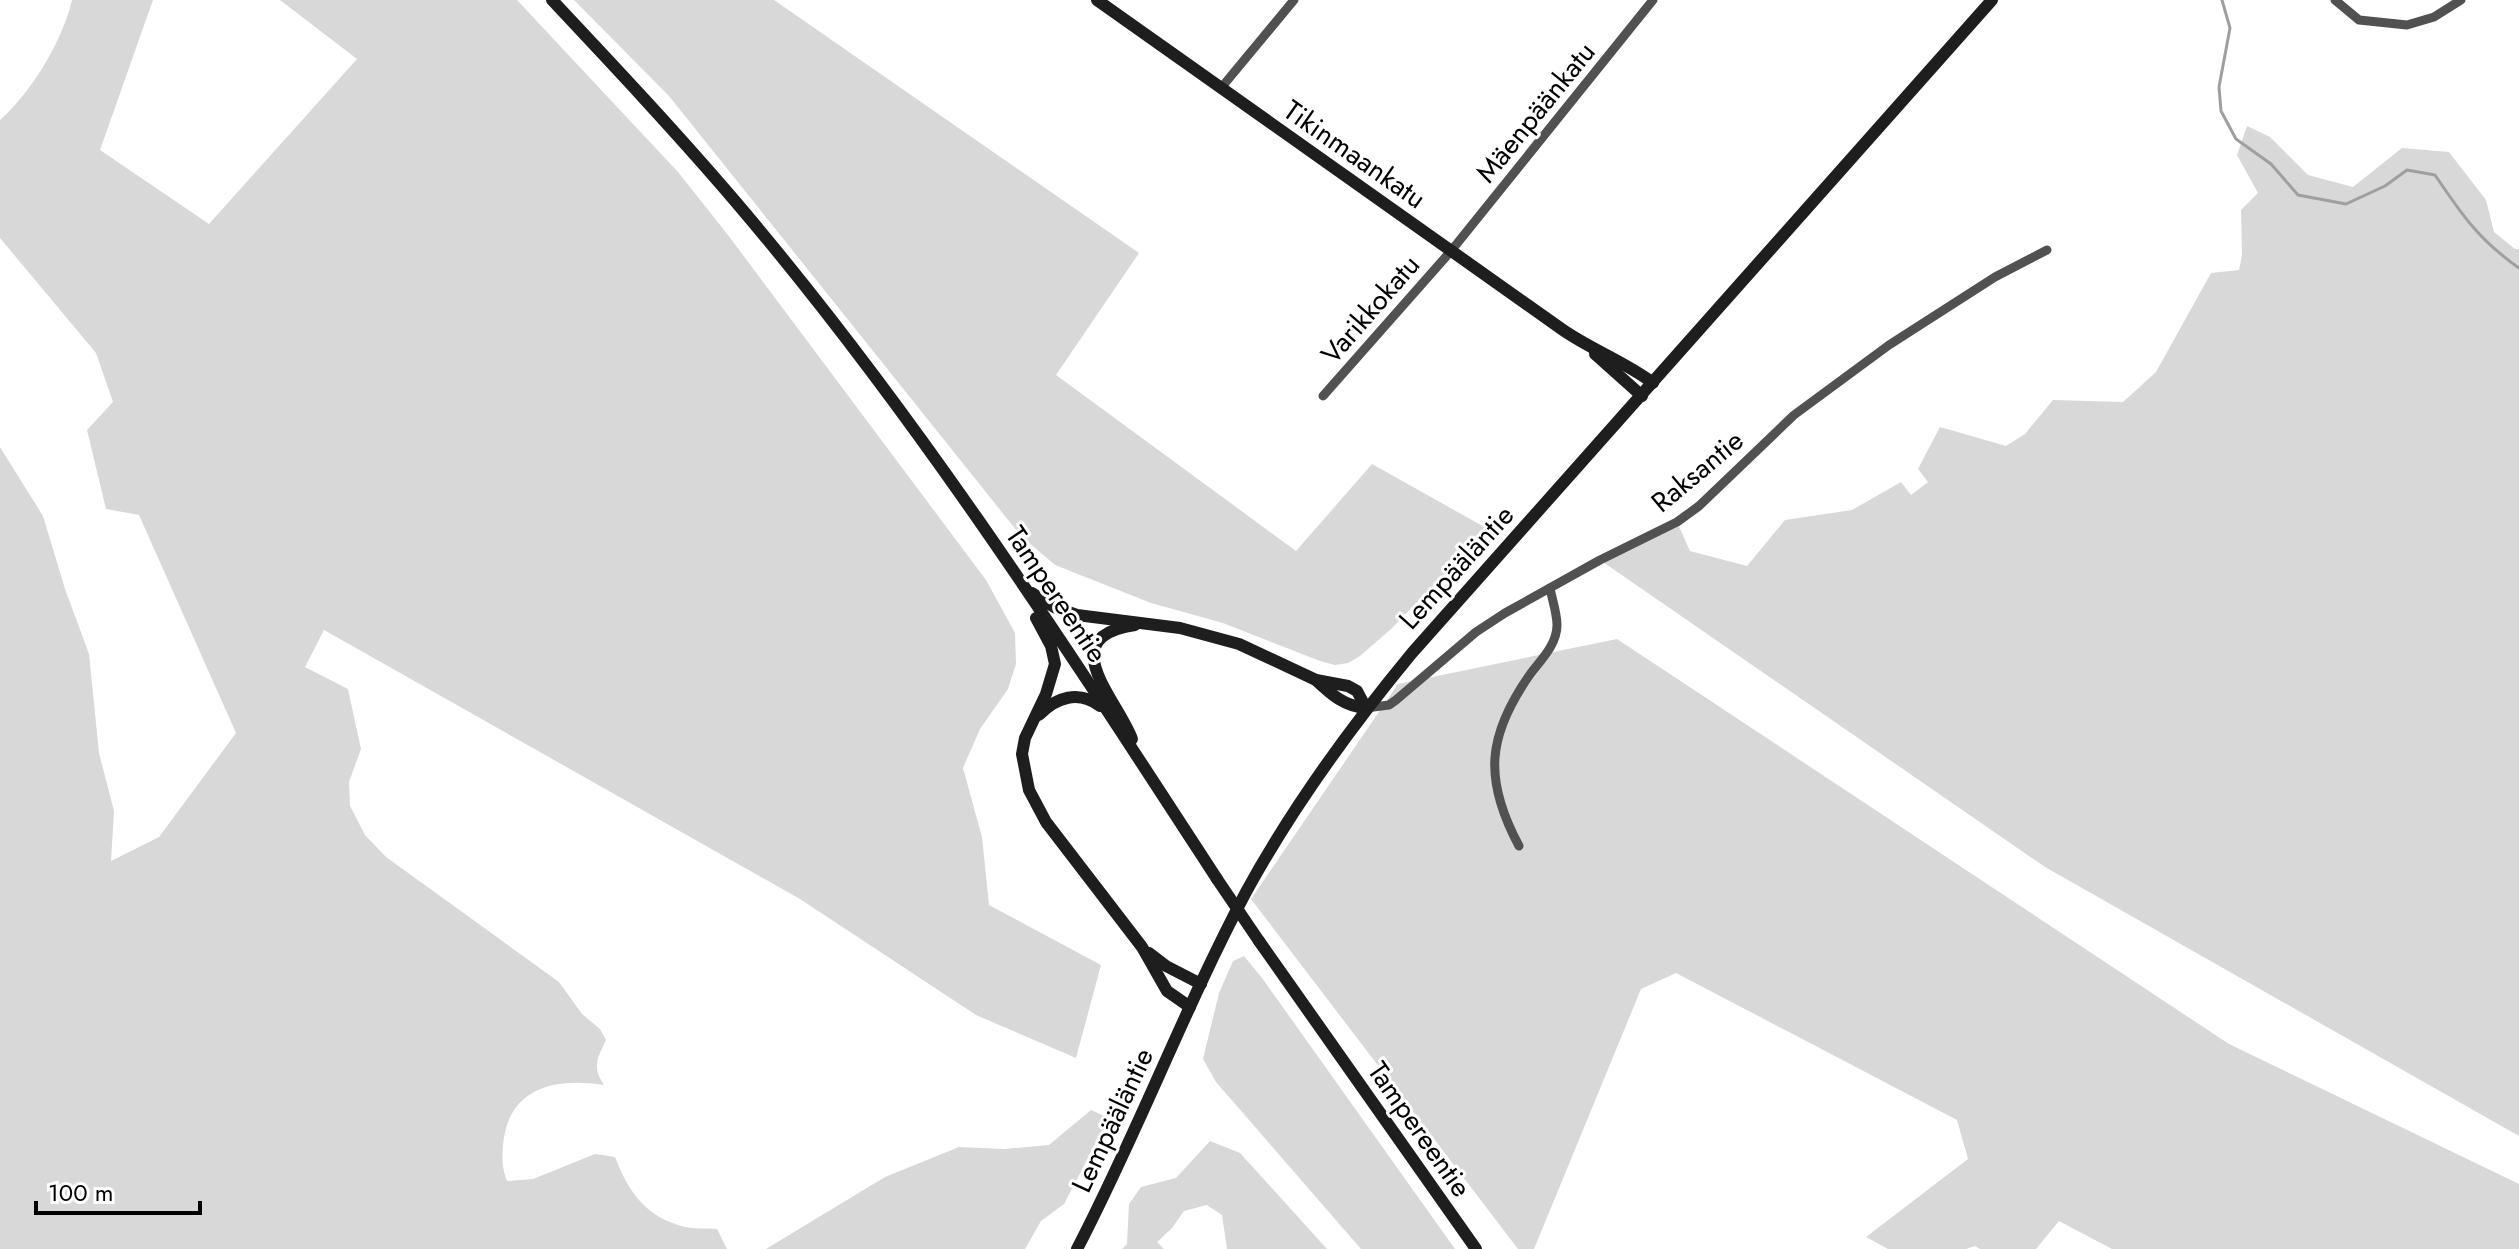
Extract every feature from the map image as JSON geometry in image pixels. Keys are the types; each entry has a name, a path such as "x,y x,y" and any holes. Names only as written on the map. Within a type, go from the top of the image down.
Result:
{"main road":[{"name":"Tampereentie","path":"552,0 745,213 909,424 1026,589 1259,941 1476,1249"},
{"name":"Tikinmaankatu","path":"1097,0 1587,346 1642,396"},
{"name":"Lempääläntie","path":"1077,1249 1246,892 1333,752 1412,653 1992,0"},
{"name":"Tikinmaankatu","path":"1587,346 1633,368 1653,383"},
{"path":"1013,570 1051,646 1055,664 1022,754 1024,774 1033,798 1046,822 1142,947 1167,991 1190,1007"},
{"path":"1026,589 1054,607 1077,615 1158,624 1239,644 1316,680 1348,686 1357,691 1366,708"},
{"path":"1142,764 1125,722 1099,680 1093,656 1105,634 1133,625 1158,624"},
{"path":"1032,722 1056,702 1082,696 1111,717"},
{"path":"1142,947 1166,966 1201,984"}],"street":[{"path":"1221,88 1294,0"},
{"name":"Mäenpäänkatu","path":"1451,251 1653,0"},
{"path":"2335,0 2359,20 2407,25 2434,17 2461,0"},
{"name":"Raksantie","path":"1366,708 1389,705 1476,632 1505,613 1600,560 1677,522 1699,506 1794,415 1889,345 1995,277 2047,250"},
{"name":"Varikkokatu","path":"1323,396 1451,251"},
{"path":"1519,846 1507,825 1495,790 1496,738 1509,708 1553,643 1557,624 1550,588"}],"shaded area":[{"path":"72,0 153,0 100,150 209,224 357,59 280,0 517,0 678,172 728,235 986,580 1015,633 1016,664 1008,689 980,729 963,768 982,837 989,905 1101,965 1076,1058 976,1015 800,899 324,630 305,667 348,689 361,749 349,782 350,806 365,835 386,857 559,982 606,1040 597,1063 604,1085 551,1085 524,1099 514,1110 503,1145 507,1181 533,1179 595,1154 615,1157 626,1182 649,1210 685,1227 717,1229 727,1249 0,1249 0,447 43,516 89,654 99,753 114,811 111,861 159,837 236,733 139,515 106,509 87,430 113,402 96,353 0,238 0,120 12,109 44,65 68,16"},
{"path":"574,0 774,0 1139,253 1056,375 1296,551 1372,464 1488,529 1391,629 1360,656 1348,663 1335,665 1223,623 1151,603 1055,565 1021,536 669,96"},
{"path":"2247,126 2270,137 2308,175 2353,187 2402,148 2449,152 2486,200 2494,232 2519,249 2519,1136 2045,867 1600,560 1677,522 1690,551 1747,566 1785,520 1852,510 1901,482 1911,495 1928,482 1918,469 1940,427 2006,446 2025,434 2053,400 2123,402 2156,372 2211,273 2239,270 2242,256 2241,210 2258,193 2237,155"},
{"path":"1617,639 2229,1044 2519,1184 2519,1249 2112,1249 2059,1221 2036,1249 1980,1249 1975,1246 1966,1249 1888,1249 1866,1237 1968,1159 1957,1120 1676,973 1641,989 1534,1249 1518,1249 1251,899 1398,684"},
{"path":"1244,956 1455,1249 1361,1249 1216,1082 1203,1059 1219,993 1233,961"},
{"path":"1091,1110 1109,1118 1064,1204 1041,1221 1025,1249 766,1249 885,1177 959,1147 1004,1149 1049,1145"},
{"path":"1210,1141 1240,1153 1327,1249 1227,1249 1222,1215 1207,1205 1184,1211 1157,1242 1164,1249 1122,1249 1127,1244 1129,1204 1141,1187 1176,1178"}],"waterway":[{"path":"2222,0 2230,28 2219,87 2221,111 2236,139 2271,164 2298,195 2346,204 2385,186 2407,170 2435,175 2472,226 2519,268"}]}
